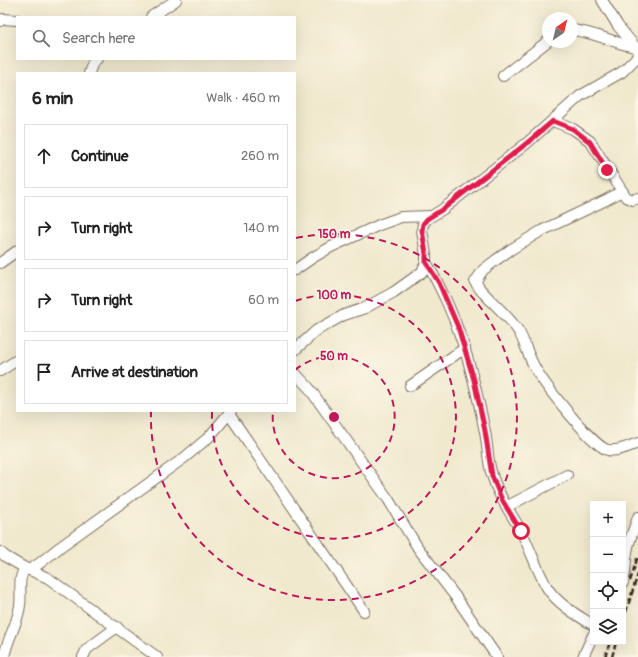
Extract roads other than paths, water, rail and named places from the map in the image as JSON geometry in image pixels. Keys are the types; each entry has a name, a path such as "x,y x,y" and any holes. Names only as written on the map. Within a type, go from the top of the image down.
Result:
{"street":[{"path":"152,16 176,0"},
{"path":"602,0 608,12 637,51"},
{"path":"0,21 3,19 16,20"},
{"path":"578,31 603,37 637,51"},
{"path":"503,76 542,46"},
{"path":"296,349 317,330 344,315 365,308 404,286 422,272 426,262 422,230 423,224 431,216 443,209 527,143 580,96 622,72 637,51"},
{"path":"89,72 92,60"},
{"path":"553,121 573,129 590,142 626,197 633,200 638,198"},
{"path":"622,191 541,231 510,250 483,270 475,282 519,332 540,378 581,428 603,448 608,450 617,450 638,443"},
{"path":"296,269 336,244 379,225 401,217 431,216"},
{"path":"0,263 16,252"},
{"path":"426,262 439,283 458,327 465,348 478,395 487,439 492,476 506,507 521,531 539,572 549,590 570,610 590,623"},
{"path":"410,386 465,348"},
{"path":"0,371 16,361"},
{"path":"296,374 319,402 388,499 418,548 469,615 498,657"},
{"path":"4,657 16,624 20,605 21,575 27,569 40,563 184,458 209,437 230,412 364,611"},
{"path":"506,507 567,475"},
{"path":"625,573 628,548 638,517"},
{"path":"0,552 27,569 48,578 156,657"},
{"path":"83,657 86,649 117,627"},
{"path":"582,657 590,640"}],"railway":[{"path":"630,581 638,556"},
{"path":"626,612 638,574"},
{"path":"605,657 609,645"},
{"path":"612,657 615,645"}]}
